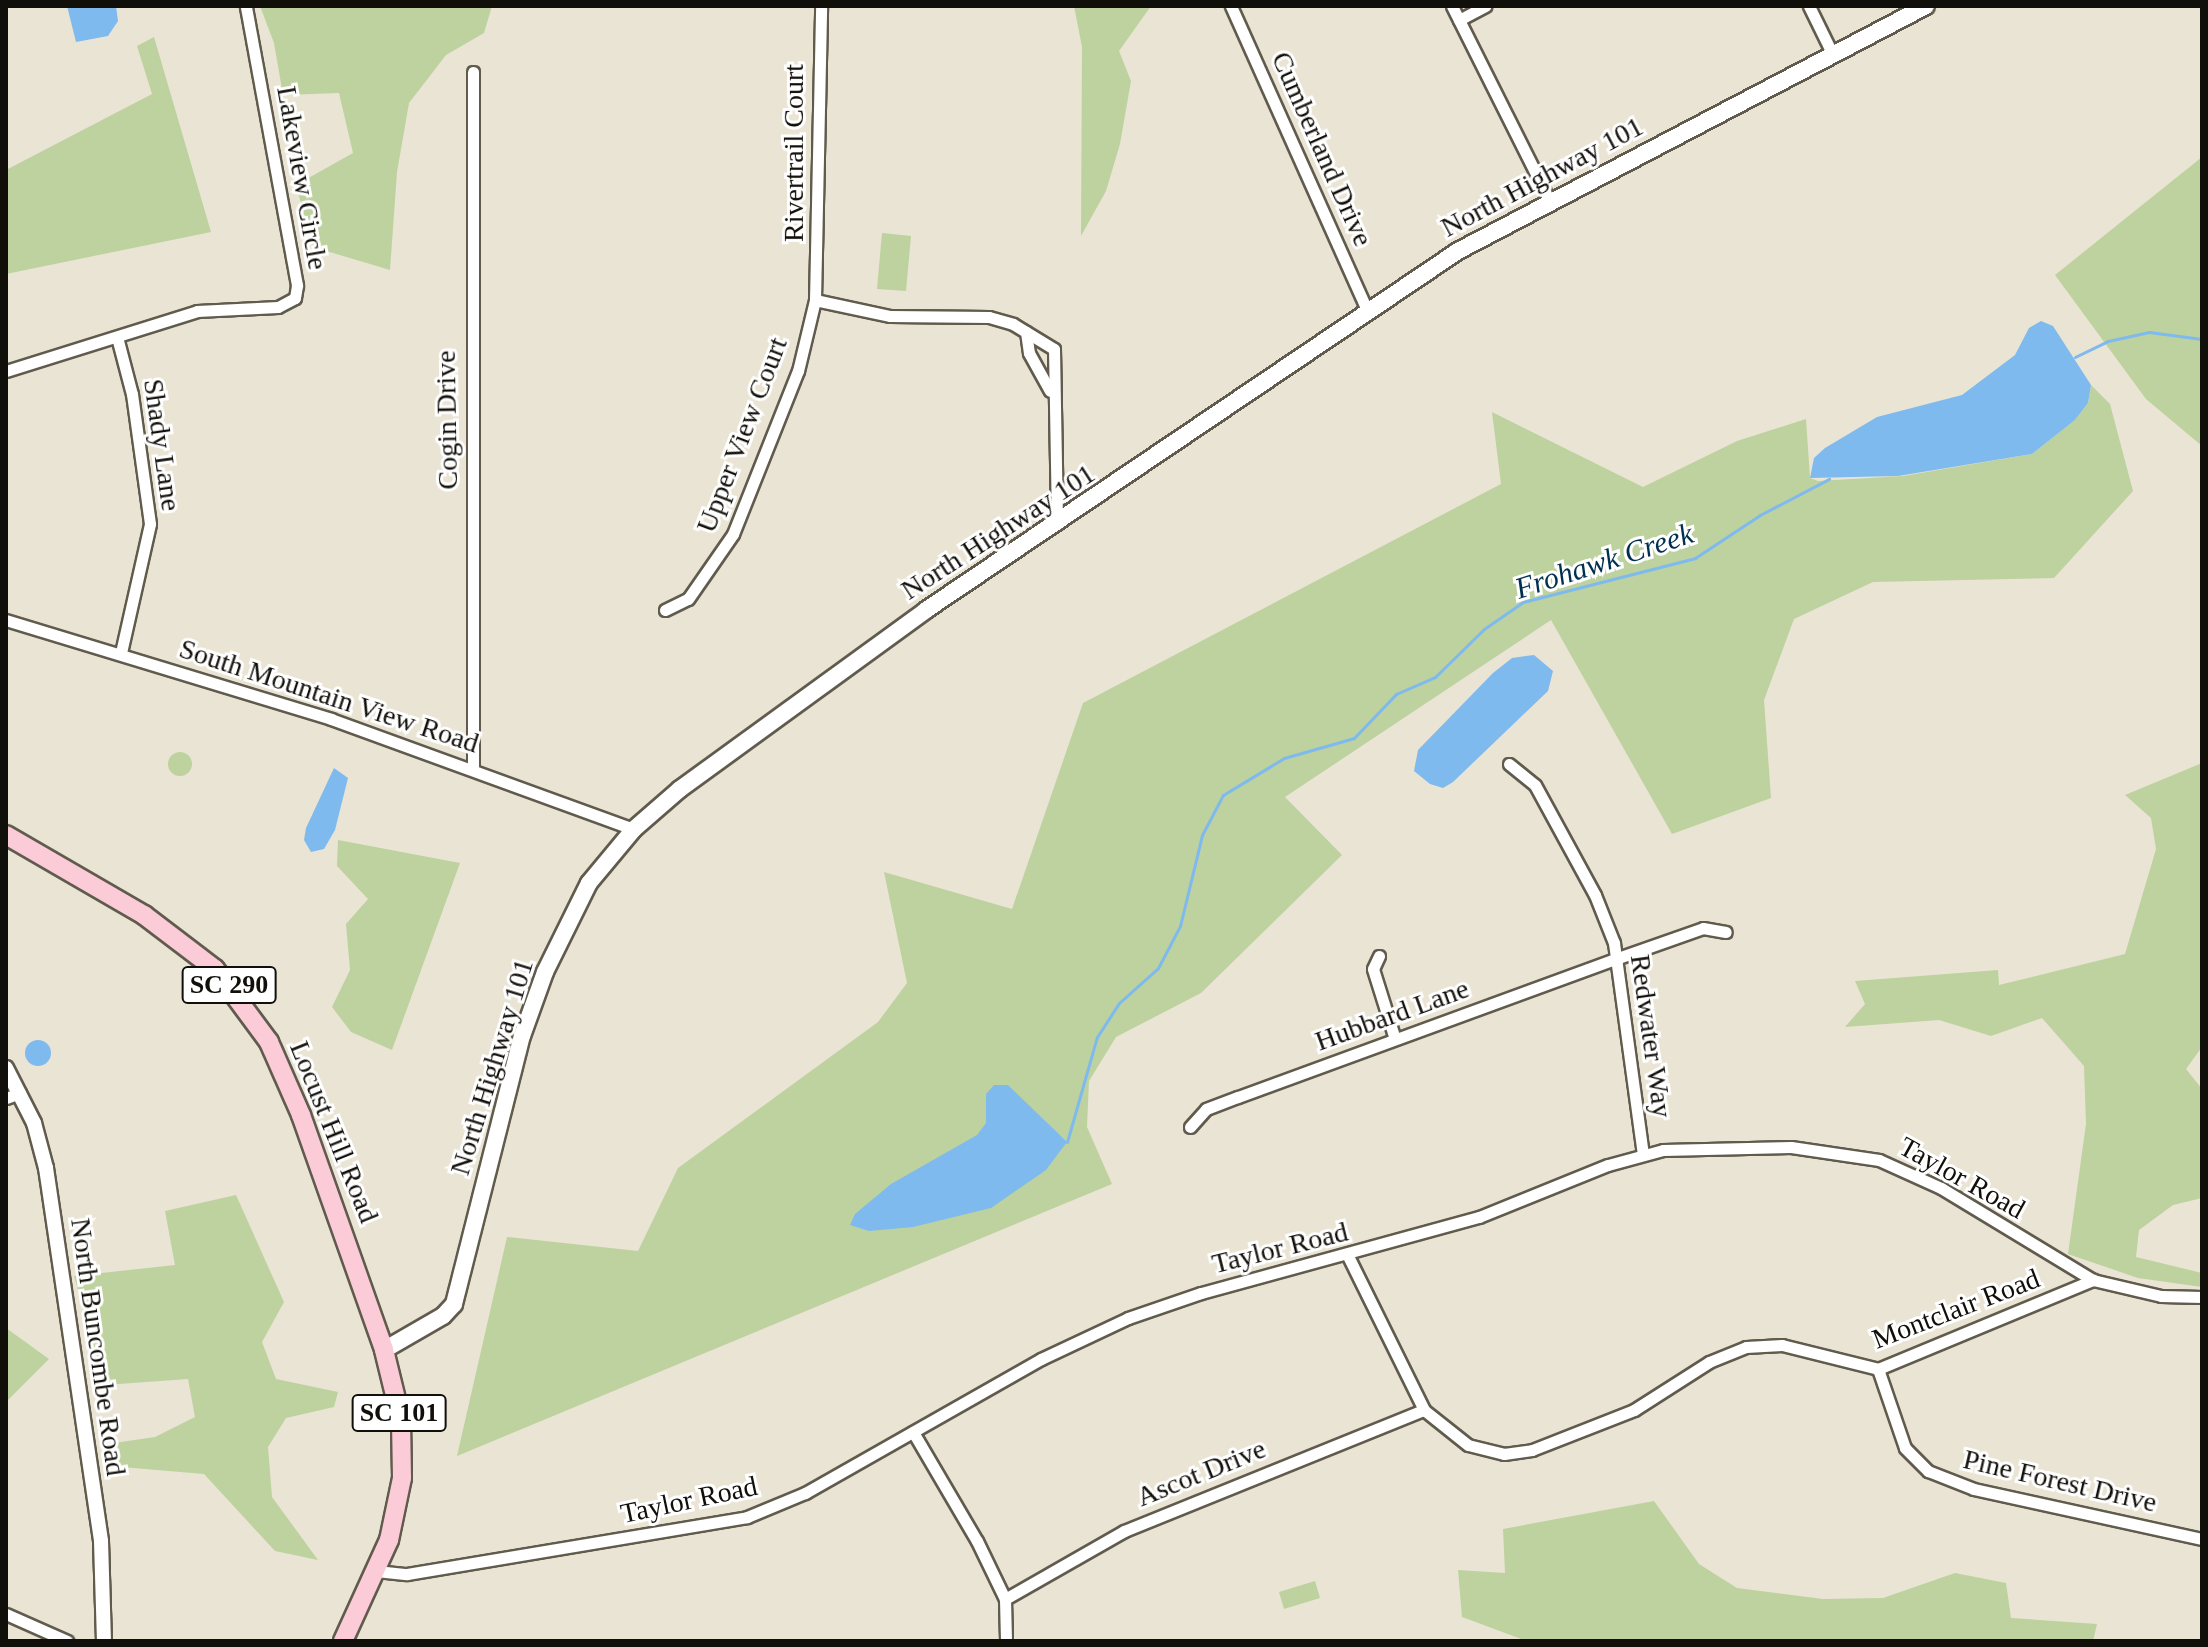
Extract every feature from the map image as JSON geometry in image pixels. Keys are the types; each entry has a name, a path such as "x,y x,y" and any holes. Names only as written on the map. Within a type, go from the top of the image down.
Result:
{"main road":[{"name":"North Highway 101","path":"384,1350 443,1316 454,1304 535,998 575,906 634,829 680,789 867,651 1458,251 1549,200 1926,6"},
{"name":"Locust Hill Road","path":"6,835 180,939 215,969 252,1015 301,1115 384,1350 401,1420 402,1478 389,1540 376,1571"},
{"name":"SC 101","path":"343,1641 376,1571"}],"street":[{"name":"Lakeview Circle","path":"6,371 211,308 287,306 297,294 246,6"},
{"name":"Rivertrail Court","path":"815,300 821,6"},
{"name":"Cumberland Drive","path":"1231,6 1368,312"},
{"path":"1452,6 1549,200"},
{"path":"1459,20 1485,6"},
{"path":"1809,6 1833,55"},
{"name":"Cogin Drive","path":"473,72 473,767"},
{"path":"815,300 890,316 989,317 1026,332 1054,349 1057,369 1051,391 1057,524"},
{"name":"Upper View Court","path":"665,610 688,599 733,534 798,371 815,300"},
{"path":"1026,332 1032,361 1051,391"},
{"name":"Shady Lane","path":"117,337 132,394 150,524 121,653"},
{"name":"South Mountain View Road","path":"6,620 121,653 473,767 634,829"},
{"name":"Redwater Way","path":"1509,764 1535,785 1595,895 1618,958 1643,1154"},
{"name":"Hubbard Lane","path":"1190,1127 1206,1109 1395,1039 1703,928 1726,932"},
{"path":"1379,956 1373,969 1395,1039"},
{"name":"North Buncombe Road","path":"6,1068 13,1096 46,1168 101,1541 104,1641"},
{"name":"Taylor Road","path":"376,1571 407,1574 747,1517 805,1493 1041,1359 1128,1318 1201,1293 1348,1256 1479,1217 1643,1154 1689,1147 1791,1147 1879,1160 1941,1188 2093,1280 2146,1293 2202,1297"},
{"name":"Montclair Road","path":"1348,1256 1424,1410 1468,1445 1517,1453 1634,1410 1709,1362 1746,1347 1782,1345 1878,1369 2093,1280"},
{"name":"Pine Forest Drive","path":"1878,1369 1905,1448 1928,1471 1974,1489 2202,1539"},
{"name":"Ascot Drive","path":"1005,1599 1124,1531 1424,1410"},
{"path":"913,1432 1005,1599 1006,1641"},
{"path":"6,1614 67,1641"}],"green space":[{"path":"260,6 492,6 484,33 446,55 409,103 397,172 390,270 313,247 296,185 353,153 339,93 283,95 274,43"},
{"path":"1074,6 1151,6 1119,51 1131,81 1120,144 1106,191 1081,236 1082,47"},
{"path":"154,37 211,232 6,274 6,170 152,94 137,46"},
{"path":"2202,157 2202,446 2146,399 2055,275"},
{"path":"882,233 911,236 906,291 877,289"},
{"path":"2091,385 2110,404 2133,491 2054,578 1873,582 1794,619 1764,700 1771,798 1672,834 1551,620 1285,797 1342,855 1201,993 1116,1037 1089,1081 1087,1127 1112,1184 457,1456 507,1237 638,1251 678,1168 878,1022 907,983 884,872 1012,909 1083,703 1501,484 1492,412 1643,487 1737,441 1806,419 1810,478 1818,481 1903,476 2032,454 2075,420 2088,403"},
{"path":"180,752 191,759 192,764 185,775 180,776 169,769 168,764 175,753"},
{"path":"2202,763 2202,1047 2186,1069 2202,1089 2202,1198 2173,1205 2139,1230 2136,1257 2202,1273 2202,1287 2138,1278 2068,1254 2086,1124 2084,1066 2042,1018 1991,1036 1939,1020 1845,1027 1865,1004 1855,981 1998,970 1999,985 2125,954 2156,849 2151,818 2125,795"},
{"path":"338,840 460,863 392,1050 351,1032 332,1007 350,970 346,924 368,899 337,866"},
{"path":"236,1195 284,1302 262,1342 276,1379 338,1392 334,1407 286,1418 268,1447 272,1497 318,1560 275,1551 204,1474 110,1466 107,1444 155,1437 195,1417 188,1379 105,1385 74,1276 175,1265 165,1211"},
{"path":"6,1328 49,1359 6,1402"},
{"path":"1654,1501 1699,1564 1737,1588 1823,1599 1883,1598 1955,1573 2006,1583 2011,1618 2097,1624 2093,1641 1527,1641 1462,1617 1458,1570 1505,1573 1503,1529"},
{"path":"1315,1581 1320,1598 1284,1609 1279,1592"}],"water":[{"path":"67,6 116,6 118,21 108,36 76,42"},
{"path":"2041,321 2053,326 2091,385 2088,403 2075,420 2032,454 1898,476 1810,478 1814,458 1877,417 1962,395 2015,355 2029,328"},
{"path":"1534,655 1553,671 1548,691 1443,788 1430,784 1414,771 1418,750 1493,673 1512,658"},
{"path":"334,768 348,778 335,830 324,849 311,852 304,840 306,828"},
{"path":"38,1040 47,1044 51,1053 47,1062 38,1066 29,1062 25,1053 29,1044"},
{"path":"994,1085 1008,1085 1067,1142 1046,1170 991,1208 913,1227 869,1231 850,1225 855,1214 891,1184 977,1135 986,1123 986,1094"}],"waterway":[{"name":"Frohawk Creek","path":"2075,357 2108,341 2149,332 2202,339"},
{"name":"Frohawk Creek","path":"1067,1142 1097,1037 1119,1003 1158,968 1180,926 1202,835 1223,795 1284,758 1354,738 1396,694 1435,677 1484,629 1523,602 1695,558 1760,515 1829,479"}]}
